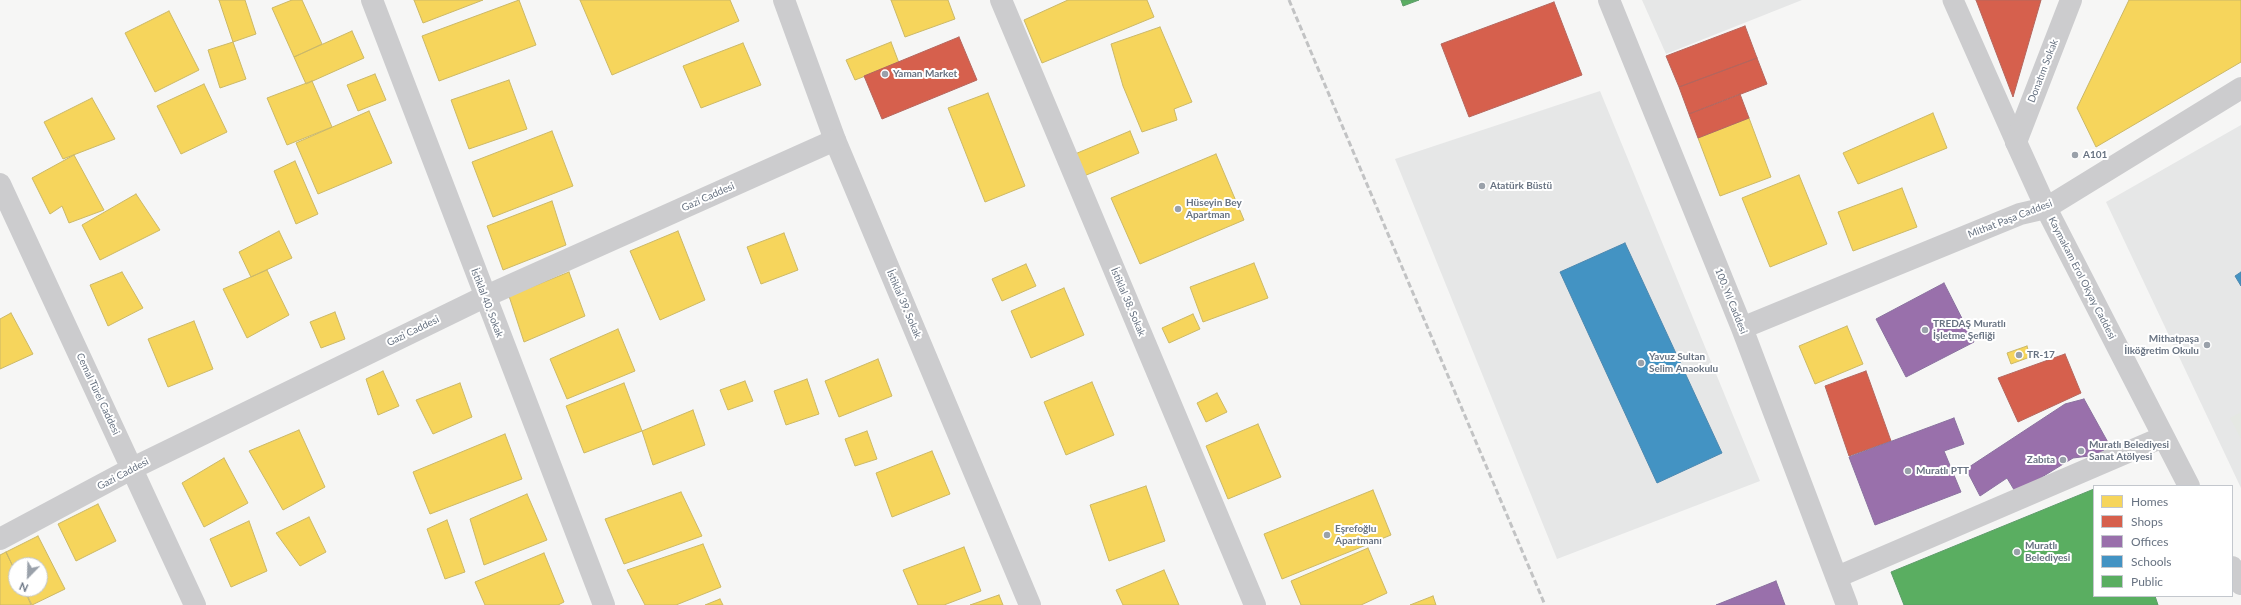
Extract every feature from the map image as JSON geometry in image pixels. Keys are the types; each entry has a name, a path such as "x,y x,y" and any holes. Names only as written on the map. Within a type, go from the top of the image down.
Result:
{"street":[{"name":"İstiklal 40. Sokak","path":"372,0 484,297 604,605"},
{"name":"İstiklal 39. Sokak","path":"784,0 835,140 1030,605"},
{"name":"İstiklal 38. Sokak","path":"1001,0 1255,605"},
{"name":"100. Yıl Caddesi","path":"1609,0 1742,328 1847,605"},
{"name":"Kaymakam Erol Okyay Caddesi","path":"1953,0 2046,208 2188,485"},
{"name":"Donatım Sokak","path":"2016,142 2070,0"},
{"name":"Mithat Paşa Caddesi","path":"1742,328 2020,214 2046,208 2241,88"},
{"name":"Gazi Caddesi","path":"0,540 133,468 484,297 835,140"},
{"name":"Cemal Türel Caddesi","path":"0,184 133,468 195,605"},
{"path":"1837,577 2163,437"},
{"path":"2233,569 2241,584"}],"shaded area":[{"path":"1642,0 1802,0 1666,54"},
{"path":"1600,91 1760,481 1557,559 1395,159"},
{"name":"Mithatpaşa İlköğretim Okulu","path":"2241,125 2241,488 2106,202"},
{"path":"2241,412 2241,439 2230,418"}],"building: Homes":[{"path":"219,0 245,0 256,34 233,42"},
{"path":"292,0 302,0 322,44 294,57 272,8"},
{"path":"414,0 483,0 423,23"},
{"path":"519,0 536,45 439,81 422,36"},
{"path":"580,0 730,0 739,21 612,75"},
{"path":"891,0 948,0 955,19 905,37"},
{"path":"1068,0 1147,0 1154,17 1042,63 1024,20"},
{"path":"2129,0 2241,0 2241,62 2096,147 2077,108"},
{"path":"169,11 199,70 155,92 125,33"},
{"path":"1160,27 1192,102 1174,109 1177,120 1142,132 1123,86 1111,44"},
{"path":"352,31 364,58 306,84 294,57"},
{"path":"233,42 246,79 220,88 208,50"},
{"path":"891,42 899,63 855,80 846,60"},
{"path":"743,43 761,85 701,108 683,66"},
{"path":"375,74 386,100 358,111 347,85"},
{"path":"509,80 527,129 469,149 451,100"},
{"path":"312,81 332,127 287,145 267,98"},
{"path":"204,84 227,132 181,154 157,106"},
{"path":"988,93 1025,186 985,202 948,108"},
{"path":"92,98 115,139 63,159 44,122"},
{"path":"369,111 392,163 318,194 296,143"},
{"path":"1933,113 1947,148 1858,184 1843,153"},
{"path":"1749,118 1771,177 1720,196 1698,138"},
{"path":"552,131 573,186 493,217 472,162"},
{"path":"1130,131 1139,153 1084,176 1075,154"},
{"name":"Hüseyin Bey Apartman","path":"1216,154 1244,220 1140,264 1111,198"},
{"path":"74,155 104,210 69,223 62,206 50,214 32,178"},
{"path":"295,161 318,214 296,224 274,171"},
{"path":"1799,175 1827,244 1770,267 1742,198"},
{"path":"1902,188 1917,227 1853,251 1838,212"},
{"path":"136,194 160,230 100,260 82,225"},
{"path":"552,201 566,245 503,270 487,226"},
{"path":"279,231 292,258 251,277 239,252"},
{"path":"678,231 705,300 660,320 630,251"},
{"path":"784,233 798,270 761,284 747,247"},
{"path":"1254,263 1268,298 1203,322 1190,287"},
{"path":"1026,264 1036,286 1002,301 992,279"},
{"path":"267,270 289,315 247,338 223,289"},
{"path":"122,272 143,308 108,326 90,285"},
{"path":"569,272 585,316 524,342 509,296"},
{"path":"1064,288 1084,335 1031,358 1011,311"},
{"path":"335,312 345,339 321,348 310,322"},
{"path":"11,313 33,354 0,369 0,319"},
{"path":"1193,314 1200,329 1169,343 1162,328"},
{"path":"194,321 213,369 168,387 148,339"},
{"path":"1847,326 1863,364 1815,384 1799,346"},
{"path":"618,329 635,371 567,399 550,359"},
{"name":"TR-17","path":"2027,346 2030,357 2011,364 2007,353"},
{"path":"878,359 892,396 839,417 825,381"},
{"path":"383,371 399,406 378,415 366,379"},
{"path":"807,379 819,414 786,425 774,391"},
{"path":"745,381 753,401 728,410 720,390"},
{"path":"1092,382 1114,435 1066,455 1044,402"},
{"path":"460,383 472,417 433,434 416,400"},
{"path":"624,383 642,431 584,453 566,406"},
{"path":"1217,393 1227,412 1206,422 1197,403"},
{"path":"693,410 705,445 653,465 642,431"},
{"path":"1258,424 1281,477 1228,499 1206,446"},
{"path":"299,430 325,487 283,510 249,451"},
{"path":"867,431 877,459 855,466 845,439"},
{"path":"505,434 522,479 430,514 413,472"},
{"path":"932,451 950,494 892,517 876,473"},
{"path":"224,458 248,503 204,527 182,483"},
{"path":"1146,486 1165,541 1109,561 1090,505"},
{"name":"Eşrefoğlu Apartmanı","path":"1373,490 1391,535 1282,579 1264,534"},
{"path":"681,492 702,536 624,564 605,519"},
{"path":"527,494 547,540 484,565 470,519"},
{"path":"98,504 116,541 76,561 58,524"},
{"path":"309,517 326,552 300,566 276,533"},
{"path":"447,520 465,572 445,579 427,529"},
{"path":"249,521 267,571 231,587 210,539"},
{"path":"38,536 65,589 32,605 28,597 48,597 48,557 8,557 6,552"},
{"path":"703,544 721,587 676,605 645,605 627,570"},
{"path":"964,547 981,591 944,605 918,605 903,570"},
{"path":"1368,548 1387,593 1361,605 1301,605 1291,581"},
{"path":"6,552 8,557 8,597 28,597 31,605 0,605 0,555"},
{"path":"544,553 564,602 558,605 485,605 475,582"},
{"path":"1164,570 1179,605 1123,605 1116,590"},
{"path":"999,595 1003,605 970,605"},
{"path":"1433,596 1436,605 1410,605"},
{"path":"720,599 723,605 705,605"}],"building: Shops":[{"path":"1976,0 2041,0 2013,97"},
{"path":"1554,2 1582,75 1469,117 1441,44"},
{"path":"1745,26 1757,58 1679,87 1666,56"},
{"path":"959,37 977,80 882,119 864,76"},
{"path":"1757,58 1767,84 1689,114 1679,87"},
{"path":"1740,94 1749,118 1698,138 1689,114"},
{"path":"2065,354 2081,393 2018,422 1998,378"},
{"path":"1866,371 1891,441 1849,456 1825,386"}],"building: Offices":[{"name":"TREDAŞ Muratlı İşletme Şefliği","path":"1944,283 1974,342 1906,377 1876,319"},
{"path":"2084,399 2110,446 2097,455 2073,458 2016,493 2007,478 1980,496 1966,469 2065,404"},
{"path":"1954,418 1964,444 1944,451 1961,492 1875,525 1849,457"},
{"path":"1776,581 1785,605 1716,605"}],"building: Schools":[{"name":"Yavuz Sultan Selim Anaokulu","path":"1625,243 1722,453 1657,483 1560,272"},
{"path":"2241,272 2241,286 2235,276"}],"building: Public":[{"path":"1401,0 1419,0 1403,6"},
{"name":"Muratlı Belediyesi","path":"2093,489 2093,597 2155,597 2158,605 1904,605 1891,572"}],"railway":[{"path":"1289,0 1545,605"}],"place":[{"name":"Yaman Market","path":"885,74"},
{"name":"A101","path":"2075,155"},
{"name":"Atatürk Büstü","path":"1482,186"},
{"name":"Hüseyin Bey Apartman","path":"1178,209"},
{"name":"TREDAŞ Muratlı İşletme Şefliği","path":"1925,330"},
{"name":"Mithatpaşa İlköğretim Okulu","path":"2207,345"},
{"name":"TR-17","path":"2019,355"},
{"name":"Yavuz Sultan Selim Anaokulu","path":"1641,363"},
{"name":"Muratlı Belediyesi Sanat Atölyesi","path":"2081,451"},
{"name":"Zabıta","path":"2063,460"},
{"name":"Muratlı PTT","path":"1908,471"},
{"name":"Eşrefoğlu Apartmanı","path":"1327,535"},
{"name":"Muratlı Belediyesi","path":"2017,552"}]}
